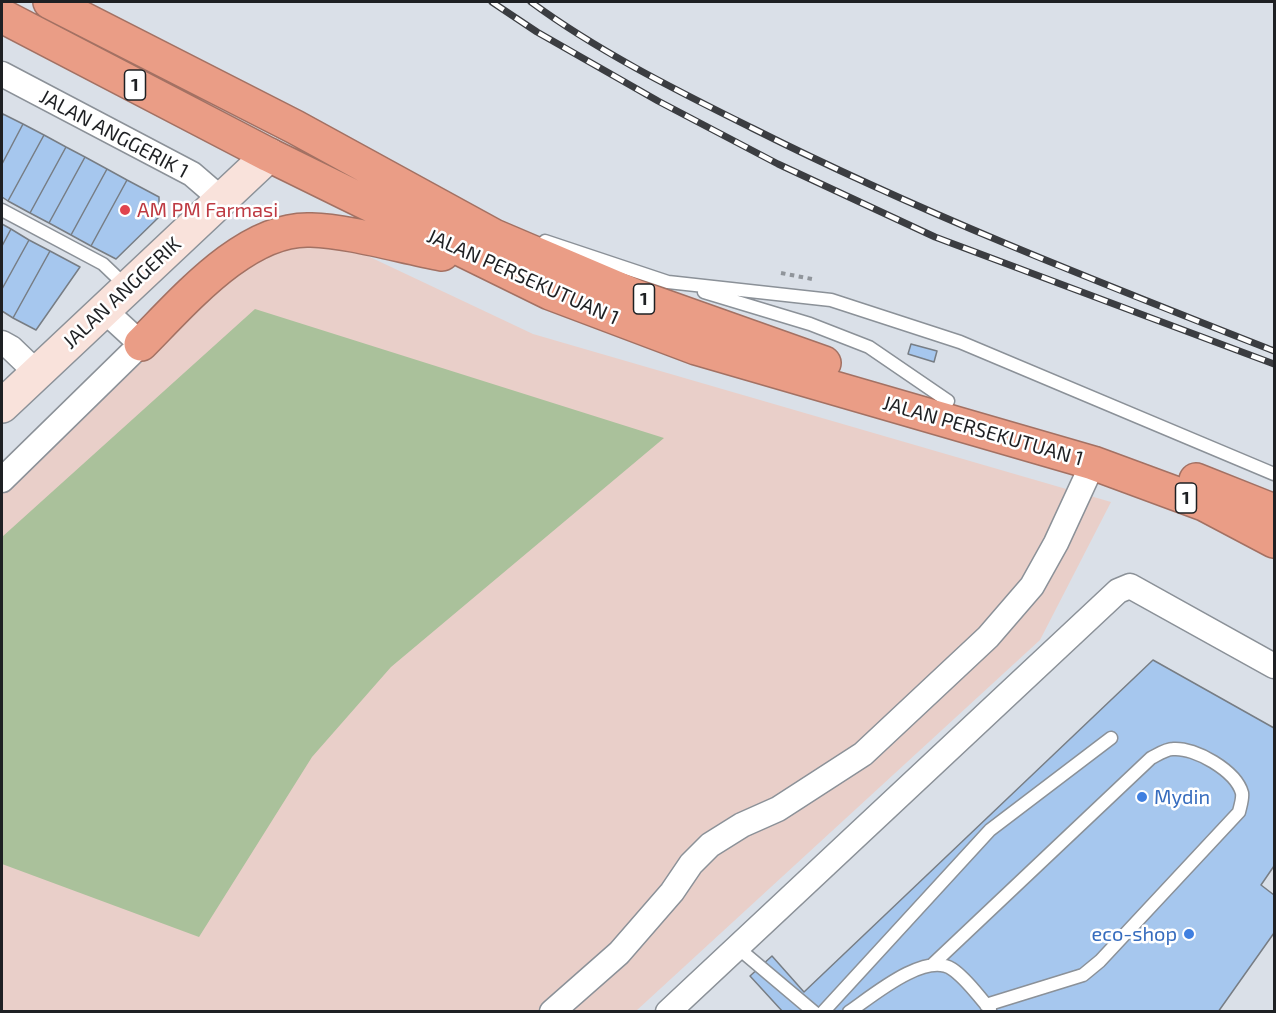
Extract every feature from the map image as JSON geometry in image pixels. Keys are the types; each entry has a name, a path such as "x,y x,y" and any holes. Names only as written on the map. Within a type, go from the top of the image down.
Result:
{"highway":[{"name":"JALAN PERSEKUTUAN 1","path":"50,2 295,126 494,236 635,296 865,377 1102,443 1275,511"},
{"name":"JALAN PERSEKUTUAN 1","path":"2,16 269,155 550,293 696,348 1093,463 1204,504 1275,541"},
{"path":"141,344 236,254 257,242 287,232 311,230 483,261"}],"street":[{"name":"JALAN ANGGERIK 1","path":"2,74 192,174 221,199"},
{"name":"JALAN ANGGERIK","path":"2,406 269,155"},
{"path":"2,480 141,344 116,299"},
{"path":"2,343 11,348 37,373"},
{"path":"552,1011 619,953 672,892 691,864 710,845 742,825 778,809 863,754 988,637 1032,586 1056,543 1093,463"},
{"path":"668,1011 1118,591 1130,586 1275,666"}],"lane":[{"path":"412,192 498,223"},
{"path":"2,210 103,264 116,299"},
{"path":"530,235 668,282 810,324 869,347 948,401"},
{"path":"668,282 831,300 960,342 1275,474"},
{"path":"823,1011 990,830 1111,738"},
{"path":"849,1011 913,970 933,964 1151,758 1171,749 1194,751 1217,764 1236,782 1242,795 1239,812 1100,961 1083,975 989,1008 950,967 933,964"},
{"path":"738,948 814,1011"}],"shaded area":[{"path":"336,241 533,334 1111,502 1040,640 636,1011 2,1012 2,485 246,255"}],"green space":[{"path":"255,309 664,438 391,667 312,757 199,937 2,864 2,537"}],"building":[{"path":"3,114 23,124 2,164 2,117"},
{"path":"23,124 44,135 8,201 2,197 2,164"},
{"path":"44,135 66,147 30,213 8,201"},
{"path":"66,147 85,157 49,223 30,213"},
{"path":"85,157 107,169 71,235 49,223"},
{"path":"107,169 127,180 91,246 71,235"},
{"path":"127,180 159,197 159,217 116,259 91,246"},
{"path":"2,224 11,229 2,246"},
{"path":"11,229 29,240 2,289 2,246"},
{"path":"29,240 50,251 13,318 2,311 2,289"},
{"path":"50,251 80,267 36,330 13,318"},
{"path":"911,344 937,351 934,362 908,354"},
{"name":"Mydin","path":"1153,660 1274,728 1274,866 1261,885 1274,895 1274,933 1218,1012 783,1012 750,976 772,956 804,992"}],"railway":[{"path":"492,2 537,32 658,101 778,164 935,237 1274,364"},
{"path":"531,2 638,70 816,159 1010,246 1274,351"}],"place":[{"name":"AM PM Farmasi","path":"125,210"},
{"name":"Mydin","path":"1142,797"},
{"name":"eco-shop","path":"1189,934"}]}
